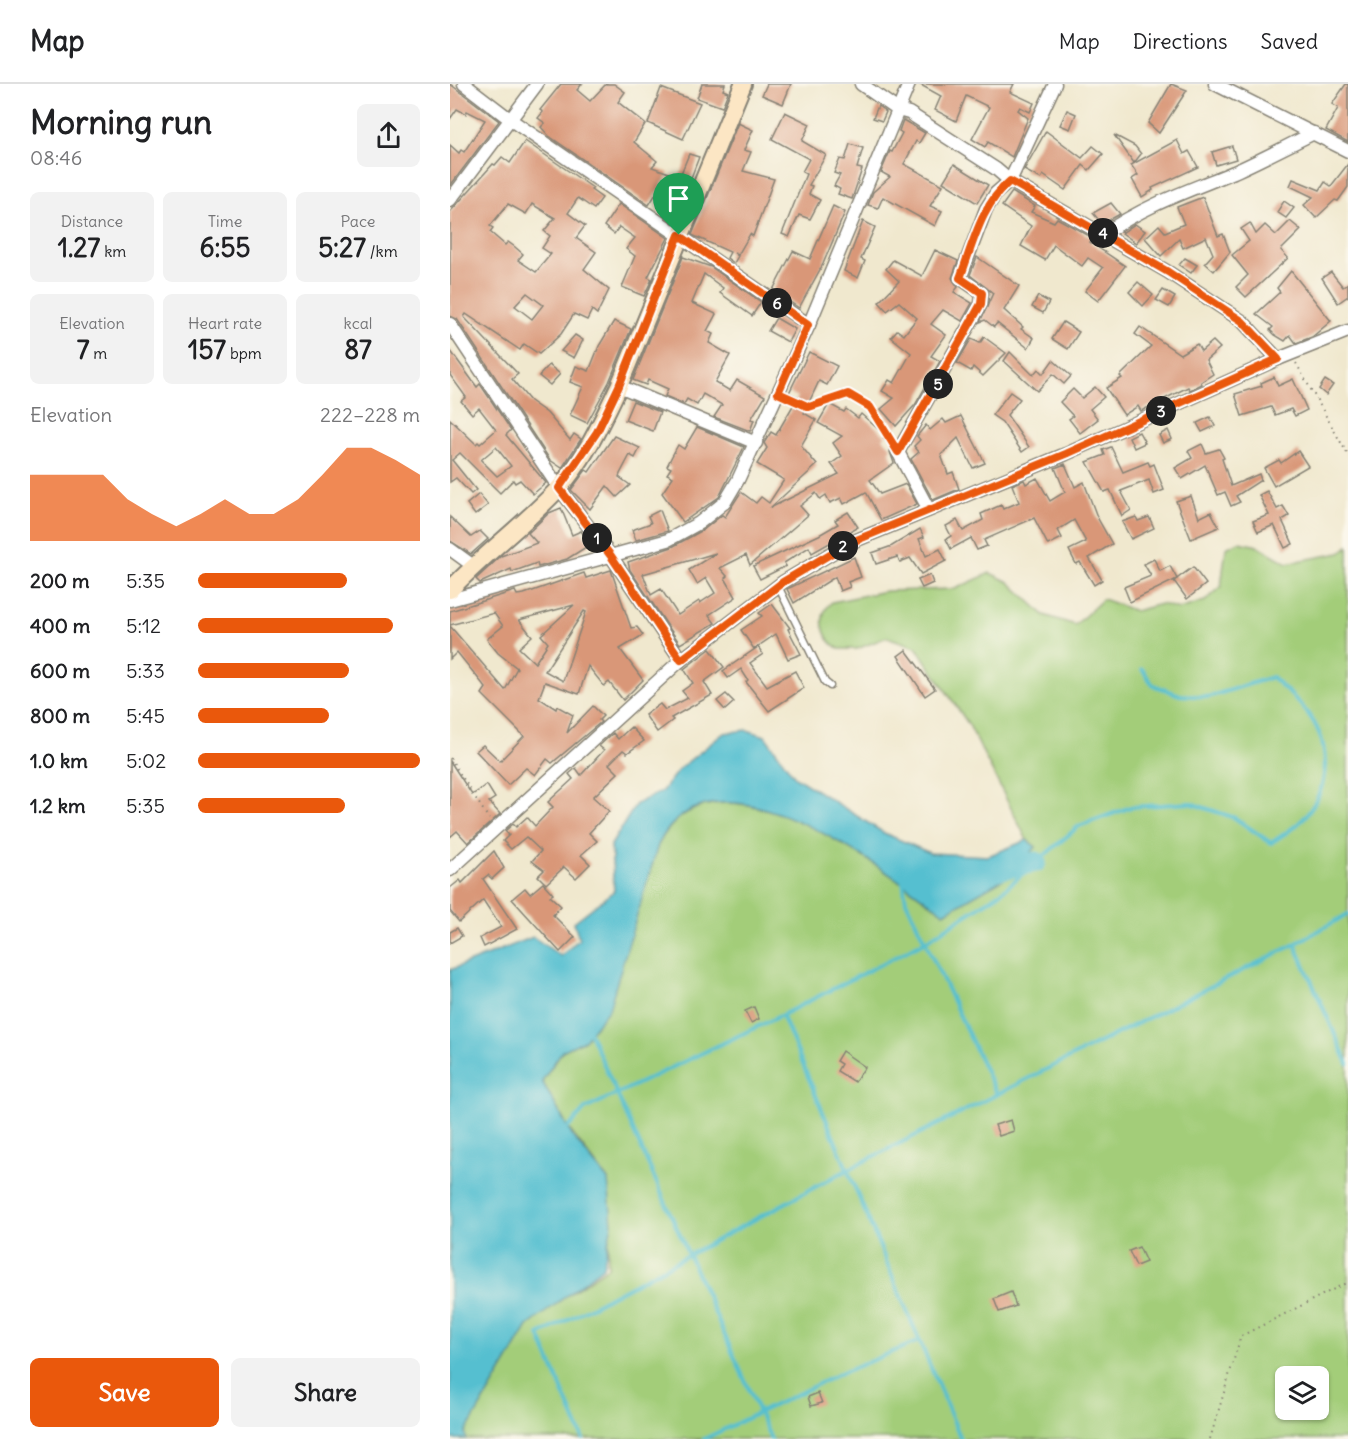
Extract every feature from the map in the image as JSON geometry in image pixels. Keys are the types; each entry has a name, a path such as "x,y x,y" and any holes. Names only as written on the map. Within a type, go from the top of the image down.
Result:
{"street":[{"path":"464,84 511,120 808,325"},
{"path":"450,200 537,84"},
{"path":"450,590 472,565 559,488 597,432 619,386 742,84"},
{"path":"861,84 898,110 919,119 996,169 1010,181 1104,234 1242,321 1278,359"},
{"path":"450,600 668,540 699,523 725,502 756,443 808,325 909,84"},
{"path":"928,510 898,452 981,304 982,293 960,278 986,210 996,193 1010,181 1055,84"},
{"path":"1215,84 1348,151"},
{"path":"1104,234 1133,214 1171,195 1235,171 1314,133"},
{"path":"450,324 559,488 611,556 681,660"},
{"path":"450,870 681,660 778,586 847,544 1066,454 1278,359 1348,331"},
{"path":"619,386 756,443"},
{"path":"450,549 472,565"}],"lane":[{"path":"778,586 830,686"}],"path":[{"path":"1291,354 1348,455"},
{"path":"778,393 809,407 848,394 870,407 898,452"},
{"path":"450,758 496,829"},
{"path":"1210,1439 1241,1336 1348,1282"}],"green space":[{"path":"1239,542 1258,546 1287,563 1340,553 1348,546 1348,1439 460,1439 523,1326 608,1267 608,1180 568,1128 542,1081 562,1051 585,1040 658,845 684,815 718,803 757,807 799,821 881,868 944,913 1036,847 1027,840 969,725 916,647 887,637 857,649 839,649 828,639 823,627 827,607 832,602 886,591 955,589 990,573 1009,582 1044,615 1075,625 1103,599 1135,611 1161,604 1179,609 1205,601 1221,587 1226,548"}],"water":[{"path":"747,730 765,736 795,777 884,833 930,853 988,856 1027,840 1036,847 1014,873 944,913 881,868 841,843 798,821 756,807 717,803 684,815 658,845 609,1009 585,1040 562,1051 542,1081 573,1137 608,1180 612,1224 603,1267 528,1326 465,1433 466,1439 450,1439 450,970 533,937 561,956 579,939 574,922 614,891 611,845 636,804 662,791 679,769 724,733"}],"building":[{"path":"450,84 499,121 450,186 450,145 459,153 461,150 464,152 485,120 457,109 450,119"},
{"path":"561,84 582,84 577,90 590,101 606,84 614,84 625,92 618,102 645,124 634,142 657,161 652,167 669,173 649,205 549,136 541,127 545,123 538,118 543,112 540,110"},
{"path":"702,84 725,84 723,90 728,92 722,107 697,98"},
{"path":"767,84 791,84 783,104 762,95"},
{"path":"919,84 1014,84 1010,92 1034,103 1030,112 1020,107 1018,110 1028,118 1012,157 988,142 985,147 972,139 989,107 966,96 956,121 935,110 941,96"},
{"path":"1171,84 1187,90 1159,133 1148,123"},
{"path":"1348,84 1348,142 1326,130 1338,108 1332,104"},
{"path":"661,88 700,103 683,139 648,123"},
{"path":"878,106 886,112 882,121 873,118"},
{"path":"1067,110 1076,114 1070,129 1060,125"},
{"path":"785,112 810,124 802,141 826,155 809,185 812,186 809,194 820,200 810,219 799,215 789,237 782,234 806,174 802,172 809,159 772,139"},
{"path":"903,120 925,133 919,143 916,141 904,164 943,185 930,206 942,211 935,226 883,197 878,208 868,205 873,192 890,177 881,172 890,151 892,152 902,133 899,131"},
{"path":"738,123 753,130 744,150 751,152 743,171 774,179 753,236 750,234 738,255 734,253 738,256 734,263 727,258 730,252 692,235"},
{"path":"1046,131 1082,158 1093,146 1103,154 1089,170 1083,165 1065,190 1043,175 1041,179 1024,170"},
{"path":"1114,135 1135,146 1141,154 1134,163"},
{"path":"1177,140 1184,154 1189,151 1198,167 1152,188 1153,190 1142,197 1132,179 1138,175 1131,165"},
{"path":"525,141 593,188 591,190 602,198 594,209 578,198 568,213 585,226 576,238 596,252 584,269 609,290 597,314 592,310 587,320 574,314 561,334 539,354 524,344 520,350 466,314 464,317 518,374 512,379 530,401 547,413 570,440 574,434 581,439 562,468 550,460 457,319 450,316 450,212 493,164 495,165 502,157 510,163","holes":["508,204 526,214 532,204 555,218 544,231 550,236 542,248 551,254 536,272 518,260 523,254 515,247 508,242 505,245 490,232 493,228 490,226","527,293 543,305 532,319 515,306"]},
{"path":"850,144 863,148 857,168 862,169 852,199 838,194 840,189 834,186 840,175 834,173 840,159 845,160"},
{"path":"1232,146 1236,159 1216,165 1212,152"},
{"path":"689,154 699,157 674,222 664,215"},
{"path":"954,164 988,185 977,203 943,182"},
{"path":"1348,164 1348,187 1338,201 1335,200 1316,218 1304,205 1313,197 1290,186 1293,179 1320,190 1325,182 1331,186"},
{"path":"1012,192 1035,206 1031,212 1054,222 1057,218 1093,238 1090,242 1125,266 1098,301 1085,291 1103,268 1088,258 1082,266 1054,245 1045,260 1021,246 1031,226 1002,206"},
{"path":"1203,197 1218,236 1223,234 1230,252 1214,271 1205,263 1213,254 1206,237 1183,248 1179,239 1161,256 1145,238 1159,225 1165,232 1184,224 1177,207"},
{"path":"1284,201 1294,208 1286,218 1277,212"},
{"path":"1111,203 1120,214 1102,224 1093,213"},
{"path":"619,204 668,238 648,277 652,279 644,296 622,287 635,256 626,249 635,238 619,227 614,234 604,226"},
{"path":"833,206 845,212 823,264 799,308 773,290 793,251 810,259"},
{"path":"863,221 875,227 861,259 865,261 858,278 844,271"},
{"path":"1290,221 1301,230 1281,250 1288,258 1246,297 1236,287 1248,275 1232,255 1249,241 1241,229 1250,223 1256,234 1265,225 1276,235"},
{"path":"1135,224 1145,231 1136,243 1122,233"},
{"path":"935,250 958,261 952,278 958,287 954,292 972,303 962,321 943,310 931,324 946,335 931,356 940,361 915,405 896,426 881,409 894,398 882,391 889,380 894,383 911,353 891,337 897,330 904,335 917,318 899,302 887,311 879,302 899,281 886,269 893,260 922,276"},
{"path":"683,257 711,267 761,302 752,316 720,293 723,288 704,274 692,303 716,314 707,331 713,334 709,343 730,355 715,382 730,391 737,380 765,396 751,419 754,420 750,431 714,417 722,405 703,394 697,405 687,399 684,404 665,396 668,389 648,380 646,385 633,380"},
{"path":"977,257 1019,286 1004,310 1023,327 1021,329 1034,338 1028,348 997,323 994,327 985,320 980,322 993,293 970,275"},
{"path":"1185,258 1197,265 1191,273 1179,265"},
{"path":"1291,271 1331,321 1312,337 1296,343 1290,335 1285,341 1275,335 1270,330 1273,327 1256,314 1280,292 1277,288"},
{"path":"1331,272 1343,287 1348,283 1348,296 1338,303 1322,278"},
{"path":"1138,282 1153,295 1143,306 1129,292"},
{"path":"1163,290 1175,297 1169,307 1156,300"},
{"path":"1038,296 1049,302 1043,313 1032,307"},
{"path":"776,318 795,329 788,342 768,331"},
{"path":"614,321 631,329 609,382 587,423 570,415 583,387 570,382 576,366 589,371 599,346"},
{"path":"1063,322 1079,332 1068,349 1052,339"},
{"path":"1140,327 1180,354 1197,344 1201,351 1213,341 1220,348 1206,360 1213,374 1201,382 1202,384 1190,390 1188,387 1141,411 1138,406 1124,415 1106,388 1122,378 1120,376 1151,346 1135,334"},
{"path":"575,335 583,340 574,358 561,351"},
{"path":"984,337 1006,353 983,376 973,367 971,371 957,363 971,339 980,343"},
{"path":"450,350 477,387 480,384 511,430 506,435 546,483 533,494 520,480 515,483 513,480 500,493 460,453 452,460 476,490 471,494 456,478 450,482 450,419 476,444 478,442 480,444 496,430 479,408 472,414 461,401 466,397 450,375","holes":["496,447 511,466 497,476 481,460"]},
{"path":"809,352 837,366 827,385 819,381 804,413 816,420 801,446 817,465 770,508 839,474 831,464 842,456 833,443 842,436 818,423 829,404 844,412 846,409 858,418 861,414 886,436 883,438 891,447 890,452 894,463 870,480 880,494 906,484 917,504 881,520 866,492 844,504 841,498 830,503 826,495 820,499 816,493 800,506 808,515 750,565 746,555 720,568 727,576 725,578 736,597 709,615 715,623 680,644 630,570 628,562 672,547 703,530 722,515 725,517 741,492 756,503 761,497 769,503 784,480 757,464 767,448 764,443 771,432 776,435 798,397 789,393","holes":["716,553 689,570 697,584 706,578 715,593 678,615 661,589 651,595 643,574"]},
{"path":"1010,352 1033,375 1038,369 1043,374 1053,360 1071,376 1064,384 1053,374 1037,391 1004,361"},
{"path":"549,365 560,374 550,385 539,376"},
{"path":"1274,377 1278,386 1293,379 1307,410 1295,416 1291,409 1275,415 1271,407 1242,416 1235,394 1262,386 1261,383"},
{"path":"1325,380 1333,385 1326,395 1319,389"},
{"path":"1095,387 1104,397 1090,409 1098,419 1080,433 1069,419 1073,416 1060,402 1073,389 1082,398"},
{"path":"1010,392 1020,399 1007,415 1029,447 1022,452 1002,422 992,415"},
{"path":"633,401 660,412 653,431 625,420"},
{"path":"961,416 985,463 973,468 958,438 941,455 948,474 953,472 959,489 933,500 911,459 919,452 914,446 920,440 917,436 926,425 930,430 943,419 946,423"},
{"path":"1210,417 1215,426 1202,432 1197,423"},
{"path":"697,427 744,447 719,497 683,522 662,493 673,477 667,474 671,468 667,466 672,456 678,445 684,449"},
{"path":"1168,430 1172,439 1163,443 1159,435"},
{"path":"1139,432 1145,443 1134,448 1129,437"},
{"path":"614,436 640,448 635,458 630,455 619,477 630,485 617,497 607,486 590,509 571,490 586,470 589,472"},
{"path":"1202,444 1206,453 1219,449 1224,458 1222,459 1231,486 1259,474 1261,480 1236,496 1240,502 1231,506 1225,492 1218,495 1205,465 1182,479 1175,468 1192,458 1188,451"},
{"path":"1111,447 1123,472 1148,462 1150,466 1154,464 1164,490 1154,494 1149,480 1121,491 1131,510 1122,516 1110,490 1104,492 1087,462 1105,455 1103,450"},
{"path":"1298,451 1308,466 1274,486 1264,468 1279,460 1281,463"},
{"path":"1065,464 1075,487 1084,482 1097,517 1112,544 1089,558 1102,580 1094,585 1080,562 1076,564 1069,550 1086,542 1074,520 1058,530 1062,538 1048,545 1034,518 984,540 987,546 977,550 971,538 951,549 946,539 951,536 946,526 957,520 963,531 983,520 981,514 1001,505 1003,509 1019,502 1012,485 1024,480 1026,484 1037,478 1050,501 1065,492 1055,468"},
{"path":"1267,491 1277,509 1283,506 1289,516 1282,520 1293,544 1285,548 1274,525 1258,532 1253,521 1269,515 1259,495"},
{"path":"479,494 488,505 475,515 467,504"},
{"path":"1191,496 1199,518 1211,512 1219,527 1191,539 1176,501"},
{"path":"561,508 572,535 581,531 591,544 567,559 538,567 537,563 512,572 511,569 480,583 476,579 501,556 537,543 528,533 549,513"},
{"path":"660,510 668,531 636,540 632,530 651,523 648,516"},
{"path":"848,512 858,527 812,553 809,547 784,563 786,566 760,579 753,566 819,535 838,524 835,520"},
{"path":"450,517 471,537 480,531 488,539 471,554 450,541"},
{"path":"1136,517 1138,521 1149,517 1154,528 1131,539 1122,522"},
{"path":"920,529 924,537 919,539 926,556 940,549 946,561 921,574 910,558 900,562 897,557 876,564 872,553 892,546"},
{"path":"854,557 861,577 848,582 850,587 840,591 835,577 794,603 787,589"},
{"path":"1154,559 1160,571 1170,566 1177,579 1130,602 1124,587 1151,576 1144,564"},
{"path":"1193,567 1206,584 1187,599 1174,581"},
{"path":"611,570 631,628 637,627 643,635 620,649 643,680 623,700 609,682 604,686 588,666 579,694 545,682 539,698 556,709 557,706 573,715 567,733 593,706 603,716 599,720 601,722 552,763 547,759 535,775 526,768 508,785 476,751 483,745 500,761 524,736 482,694 486,688 457,652 450,659 450,626 505,690 517,668 498,653 487,639 503,626 494,613 450,625 450,611 515,591 517,595 524,594 584,573 586,578","holes":["574,605 541,635 548,643 535,663 519,648 532,636 519,620","584,611 586,612 563,681 545,671"]},
{"path":"930,575 933,583 922,588 918,580"},
{"path":"772,604 790,628 788,629 801,654 788,659 776,634 754,649 741,630 762,616 759,613"},
{"path":"758,647 763,654 750,663 767,686 795,671 804,688 769,711 746,682 748,680 741,669 728,678 723,671"},
{"path":"710,649 724,667 704,682 712,695 671,718 673,720 657,732 645,715 660,704 665,710 688,698 682,691 693,683 684,669"},
{"path":"906,650 935,689 925,696 898,656"},
{"path":"726,694 734,702 725,710 717,701"},
{"path":"631,727 644,741 627,753 623,750 609,764 618,773 593,797 609,811 589,833 597,841 581,855 590,864 576,878 564,867 546,884 538,876 544,870 532,861 541,851 526,837 511,849 503,841 509,835 505,831 513,824 516,827 527,817 535,826 553,807 548,802 573,779 569,774 576,768 581,775 604,750 599,746 613,733 618,739"},
{"path":"450,761 472,795 487,785 495,798 489,802 500,814 468,843 457,831 450,837"},
{"path":"494,851 504,868 492,879 488,875 483,879 517,929 484,947 480,938 501,927 483,900 459,922 450,911 450,888 460,880 462,883"},
{"path":"543,883 553,894 550,896 561,906 553,915 575,937 560,952 512,899 525,888 530,894"},
{"path":"457,928 462,936 450,943 450,932"},
{"path":"754,1007 759,1019 751,1023 745,1011"},
{"path":"842,1051 865,1067 855,1082 837,1071 841,1064 836,1061"},
{"path":"1011,1120 1014,1131 999,1136 995,1125"},
{"path":"1139,1247 1146,1262 1136,1266 1129,1251"},
{"path":"1011,1292 1016,1306 999,1312 994,1299"},
{"path":"818,1393 822,1403 811,1406 808,1397"}],"waterway":[{"path":"782,1015 926,941 999,894 1079,826 1131,807 1190,803 1235,818 1271,843 1301,821 1311,809 1318,795 1325,766 1324,751 1314,723 1294,697 1272,677 1208,697 1180,695 1153,685 1142,669"},
{"path":"992,871 1036,862"},
{"path":"903,882 906,901 997,1095"},
{"path":"583,1439 539,1335 847,1170 1295,944 1348,914"},
{"path":"1295,944 1348,1064"},
{"path":"568,1128 585,1109 782,1015 961,1439"},
{"path":"588,1029 771,1439"},
{"path":"704,1439 837,1375 919,1341"}],"route":[{"path":"1010,181 1168,272 1242,321 1278,359 1066,454 847,544 783,582 681,660 611,556 559,488 597,432 619,386 679,235 808,325 778,393 809,407 848,394 870,407 891,437 898,452 981,304 982,293 960,278 986,210 996,193 1010,181"}]}
